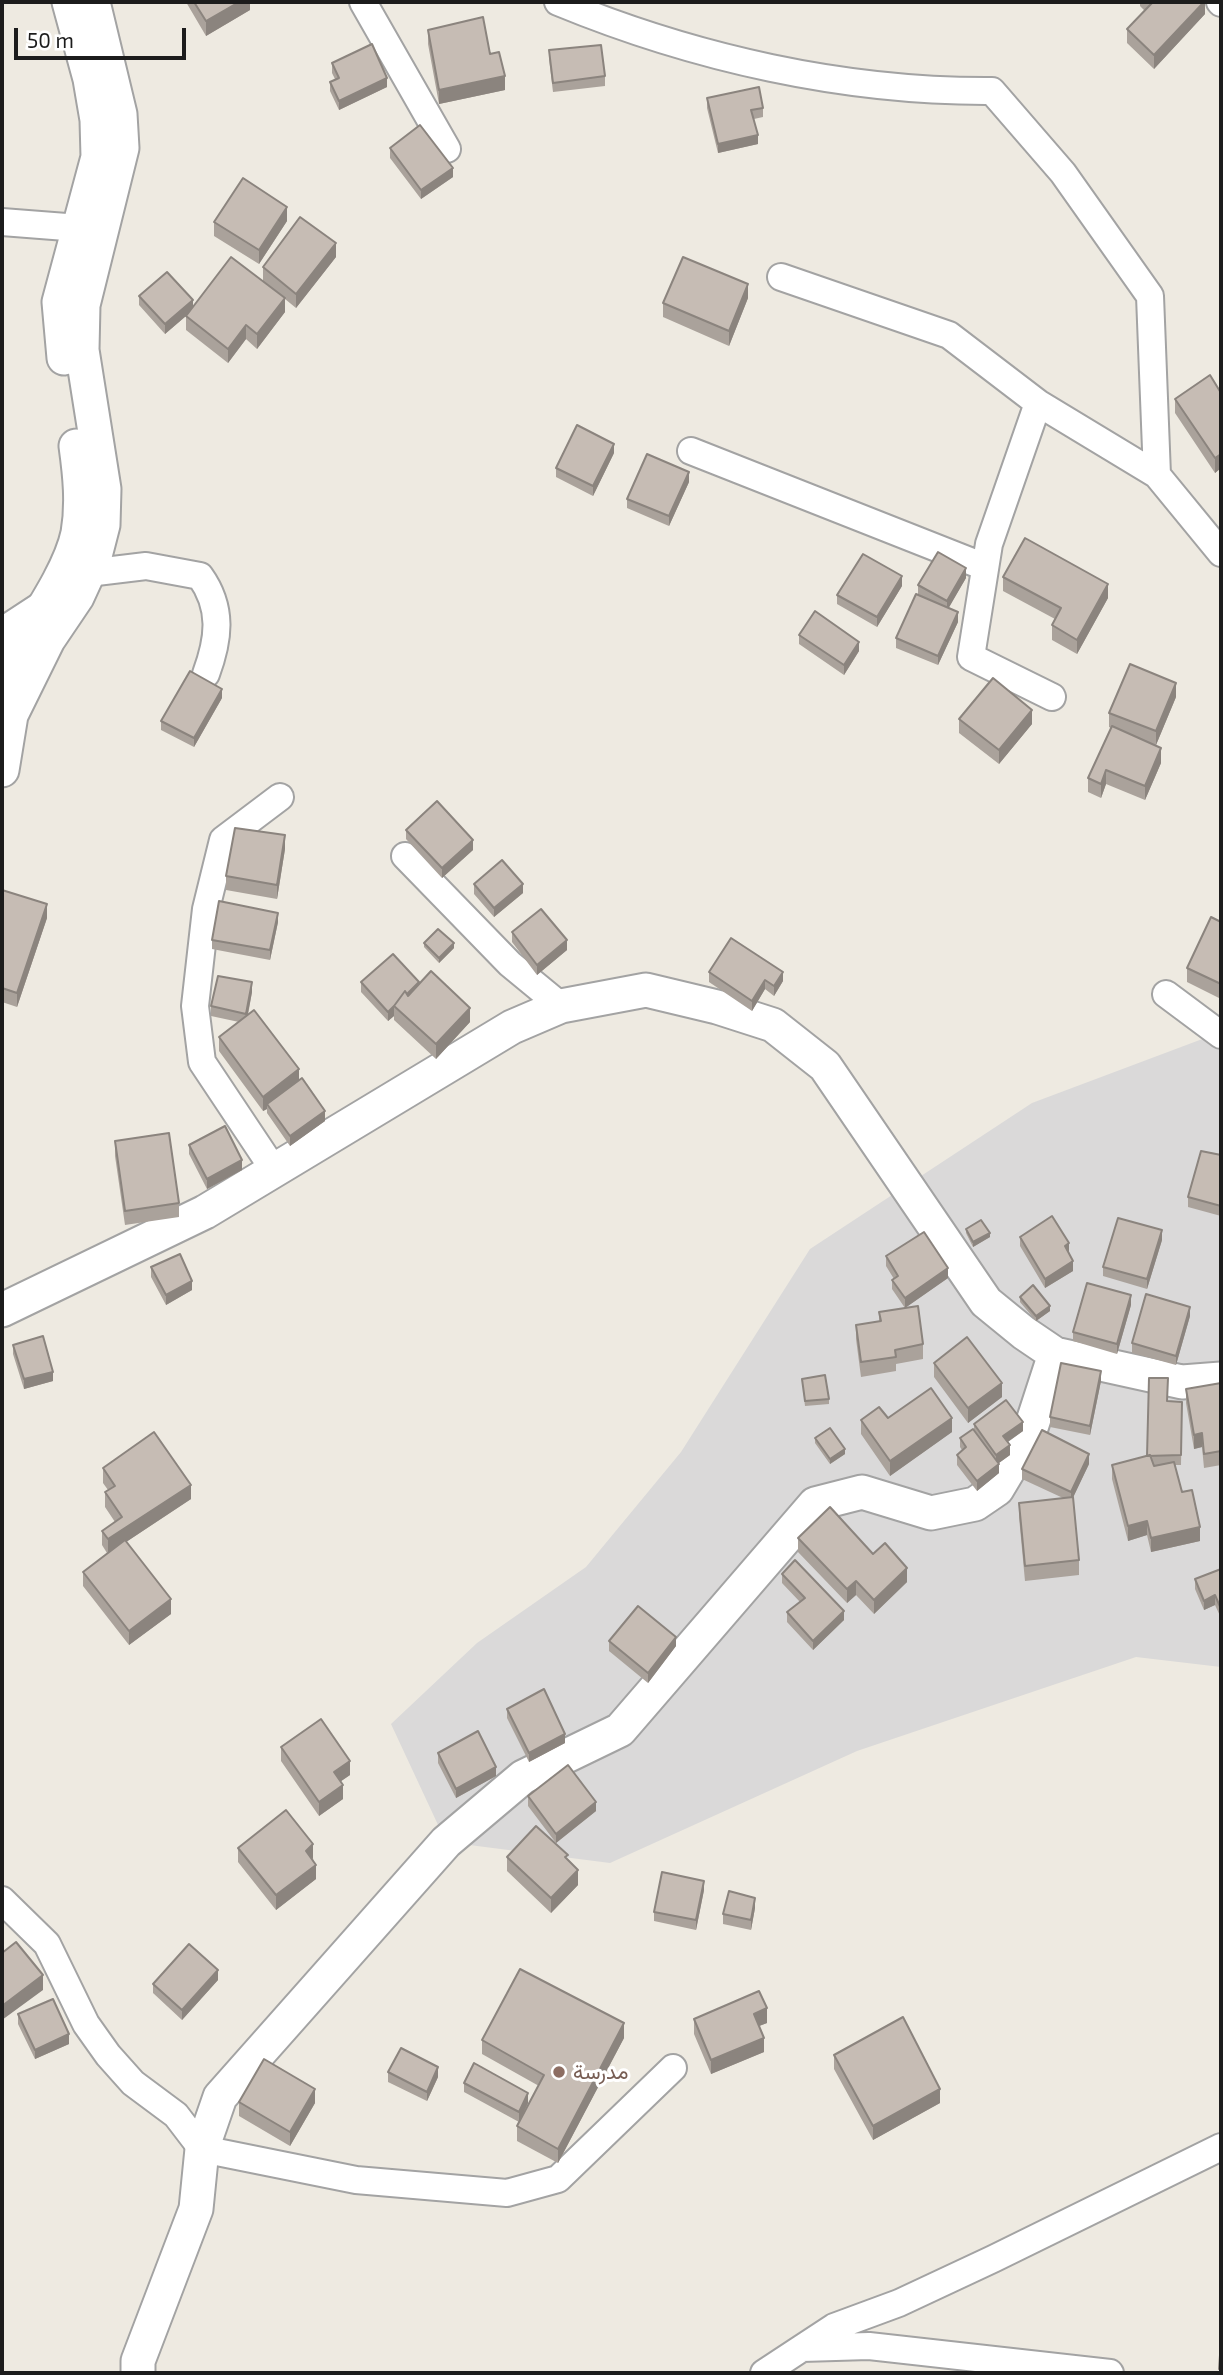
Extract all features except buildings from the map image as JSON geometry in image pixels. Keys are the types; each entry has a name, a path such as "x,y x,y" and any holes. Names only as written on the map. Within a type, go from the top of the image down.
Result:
{"street":[{"path":"2,770 12,715 8,654 67,564 78,533 81,484 59,302 97,157 97,120 69,2"},
{"path":"8,654 48,639 77,597 88,573 103,525 104,489 82,350 83,305 122,148 120,114 93,2"},
{"path":"363,2 447,149"},
{"path":"558,2 605,21 744,63 930,91 992,90 1063,173 1150,296 1157,475"},
{"path":"2,222 79,228"},
{"path":"782,277 949,335 1038,403 1157,475 1221,553"},
{"path":"1038,403 989,544 971,657 1052,697"},
{"path":"691,451 985,567"},
{"path":"88,573 146,566 200,576 211,592 218,620 217,645 206,674"},
{"path":"274,1170 202,1062 195,1006 206,909 223,840 280,797"},
{"path":"405,856 510,964 561,1006"},
{"path":"2,1310 205,1212 512,1027 561,1006 646,990 717,1007 773,1025 825,1066 986,1301 1055,1354 1182,1382 1221,1379"},
{"path":"1166,994 1221,1035"},
{"path":"138,2373 138,2361 196,2209 202,2149 220,2097 446,1842 523,1777 620,1730 815,1504 862,1492 931,1513 975,1504 997,1489 1028,1437 1055,1354"},
{"path":"2,1900 47,1944 86,2024 108,2055 132,2083 176,2115 202,2149 356,2180 507,2193 558,2179 673,2068"},
{"path":"764,2373 834,2327 899,2303 1221,2147"},
{"path":"802,2348 869,2346 1110,2373"}],"shaded area":[{"path":"1221,1032 1221,1667 1136,1657 857,1751 610,1863 446,1842 391,1724 477,1643 586,1567 681,1452 810,1249 1032,1103"}],"place":[{"name":"مدرسة","path":"559,2072"}]}
